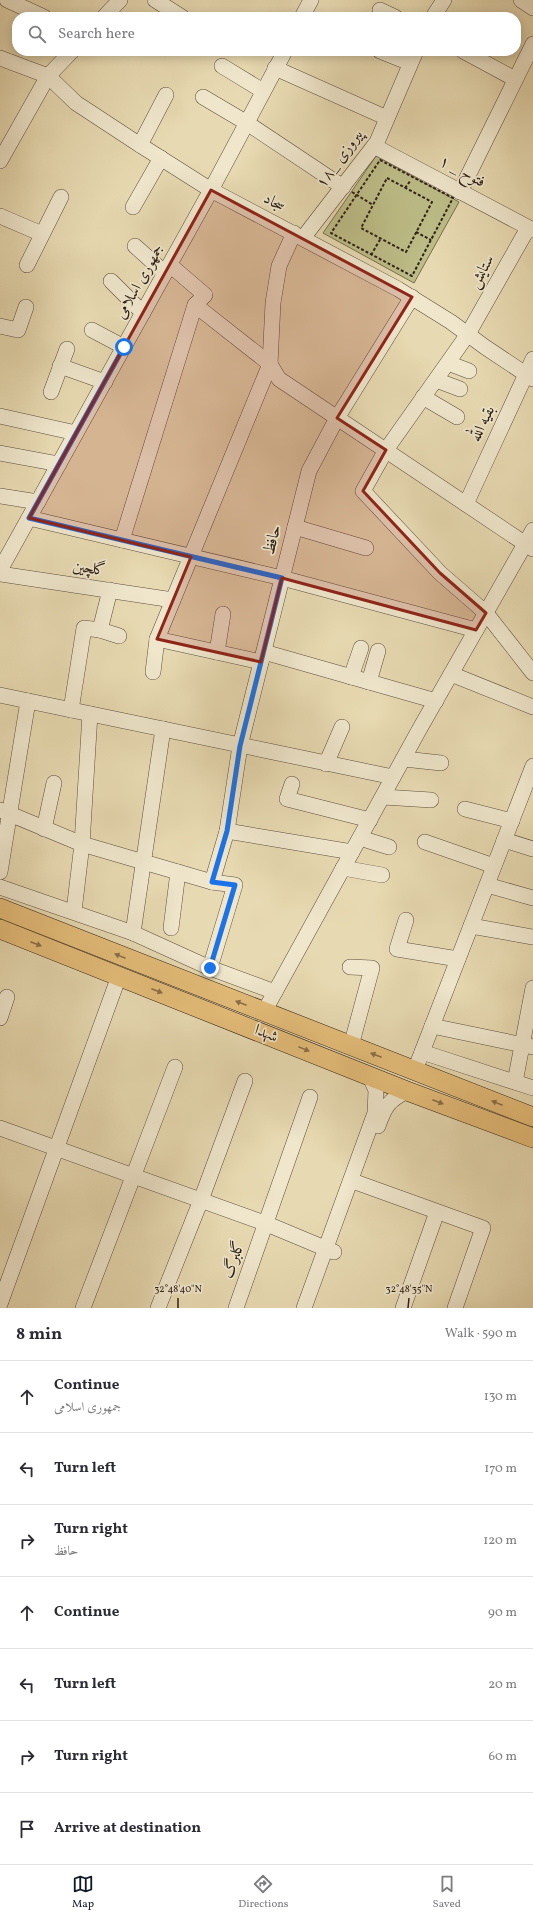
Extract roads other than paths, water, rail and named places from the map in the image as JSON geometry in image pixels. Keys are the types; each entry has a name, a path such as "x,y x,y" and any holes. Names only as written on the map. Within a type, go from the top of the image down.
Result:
{"main road":[{"name":"شهدا","path":"0,908 351,1046 530,1114"},
{"name":"شهدا","path":"0,929 407,1091 533,1138"},
{"path":"61,953 68,935"}],"street":[{"path":"109,12 120,0"},
{"path":"156,0 174,12"},
{"path":"305,12 312,0"},
{"path":"436,12 444,0"},
{"path":"521,0 533,8"},
{"path":"16,2 35,12"},
{"path":"380,10 384,12"},
{"path":"460,192 515,79 528,65 533,44"},
{"path":"0,161 48,76 67,56"},
{"name":"جمهوری اسلامی","path":"0,570 211,190 282,56"},
{"path":"472,56 515,79"},
{"name":"پیروزی _۱۸","path":"153,672 157,639 270,364 273,303 279,266 299,236 343,187 374,146 413,57"},
{"name":"سجاد","path":"0,58 48,76 76,103 211,190 412,297 529,376"},
{"path":"0,70 14,64"},
{"path":"222,66 263,91"},
{"path":"276,68 387,118"},
{"path":"140,145 166,95"},
{"path":"203,97 247,123 343,187"},
{"name":"فتوح _ ۱","path":"374,146 530,229"},
{"path":"133,207 161,158"},
{"path":"27,264 61,197"},
{"path":"0,216 42,234"},
{"name":"ستایش","path":"486,613 440,573 363,491 386,450 468,334 530,229"},
{"path":"122,540 195,305 206,295 135,246"},
{"path":"111,281 143,313"},
{"name":"حافظ","path":"212,882 227,831 240,746 309,471 337,418 412,297"},
{"path":"195,305 270,364 279,379 529,547"},
{"path":"0,326 18,330 26,308"},
{"path":"92,330 124,347"},
{"path":"50,392 67,350"},
{"name":"بقیه الله","path":"466,504 529,376 533,360"},
{"path":"448,363 469,371"},
{"path":"60,366 104,382"},
{"path":"436,380 460,389"},
{"path":"423,397 457,417"},
{"path":"0,416 76,433"},
{"path":"0,453 59,464"},
{"path":"0,496 38,502"},
{"path":"29,518 282,578 476,630"},
{"path":"295,526 366,548"},
{"path":"264,1012 393,777 476,630 529,547 533,530"},
{"name":"گلچین","path":"0,574 173,600"},
{"path":"100,630 110,590"},
{"path":"486,613 533,672"},
{"path":"217,652 223,614"},
{"path":"70,710 84,628 100,630 119,636"},
{"path":"157,639 217,652 262,657 351,677 436,701"},
{"path":"351,677 361,648"},
{"path":"369,682 378,651"},
{"path":"451,674 533,707"},
{"path":"0,695 393,777"},
{"path":"0,872 4,812 28,701"},
{"path":"74,911 82,844 90,714"},
{"path":"326,764 342,727"},
{"path":"133,933 163,729"},
{"path":"404,758 441,763"},
{"path":"415,1070 504,840 528,791 533,766"},
{"path":"44,829 54,783"},
{"path":"292,784 288,799 370,820"},
{"path":"383,797 432,800"},
{"path":"465,810 512,821"},
{"path":"4,812 82,844 212,882 235,885 210,968"},
{"path":"227,831 352,852"},
{"path":"360,838 389,847"},
{"path":"504,840 533,849"},
{"path":"425,842 494,866"},
{"path":"343,868 382,875"},
{"path":"171,928 178,872"},
{"path":"487,885 533,898"},
{"path":"0,887 74,911 133,933 210,968 275,992"},
{"path":"406,920 397,949 458,959"},
{"path":"471,926 533,937"},
{"path":"350,967 372,968 351,1046"},
{"path":"0,1304 119,976"},
{"path":"515,1082 528,1046 532,988"},
{"path":"0,1018 7,997"},
{"path":"432,1026 528,1046"},
{"path":"422,1052 533,1088"},
{"path":"83,1308 174,1067"},
{"path":"357,1176 375,1113 376,1090 369,1075"},
{"path":"158,1308 201,1200 245,1081"},
{"path":"304,1308 330,1247 383,1111 392,1099 407,1091"},
{"name":"گلبرگ","path":"236,1308 267,1224 310,1097"},
{"path":"0,1128 292,1233 298,1238 330,1247"},
{"path":"357,1176 437,1212 483,1228 455,1308"},
{"path":"403,1308 437,1212"},
{"path":"314,1308 330,1247"}]}
